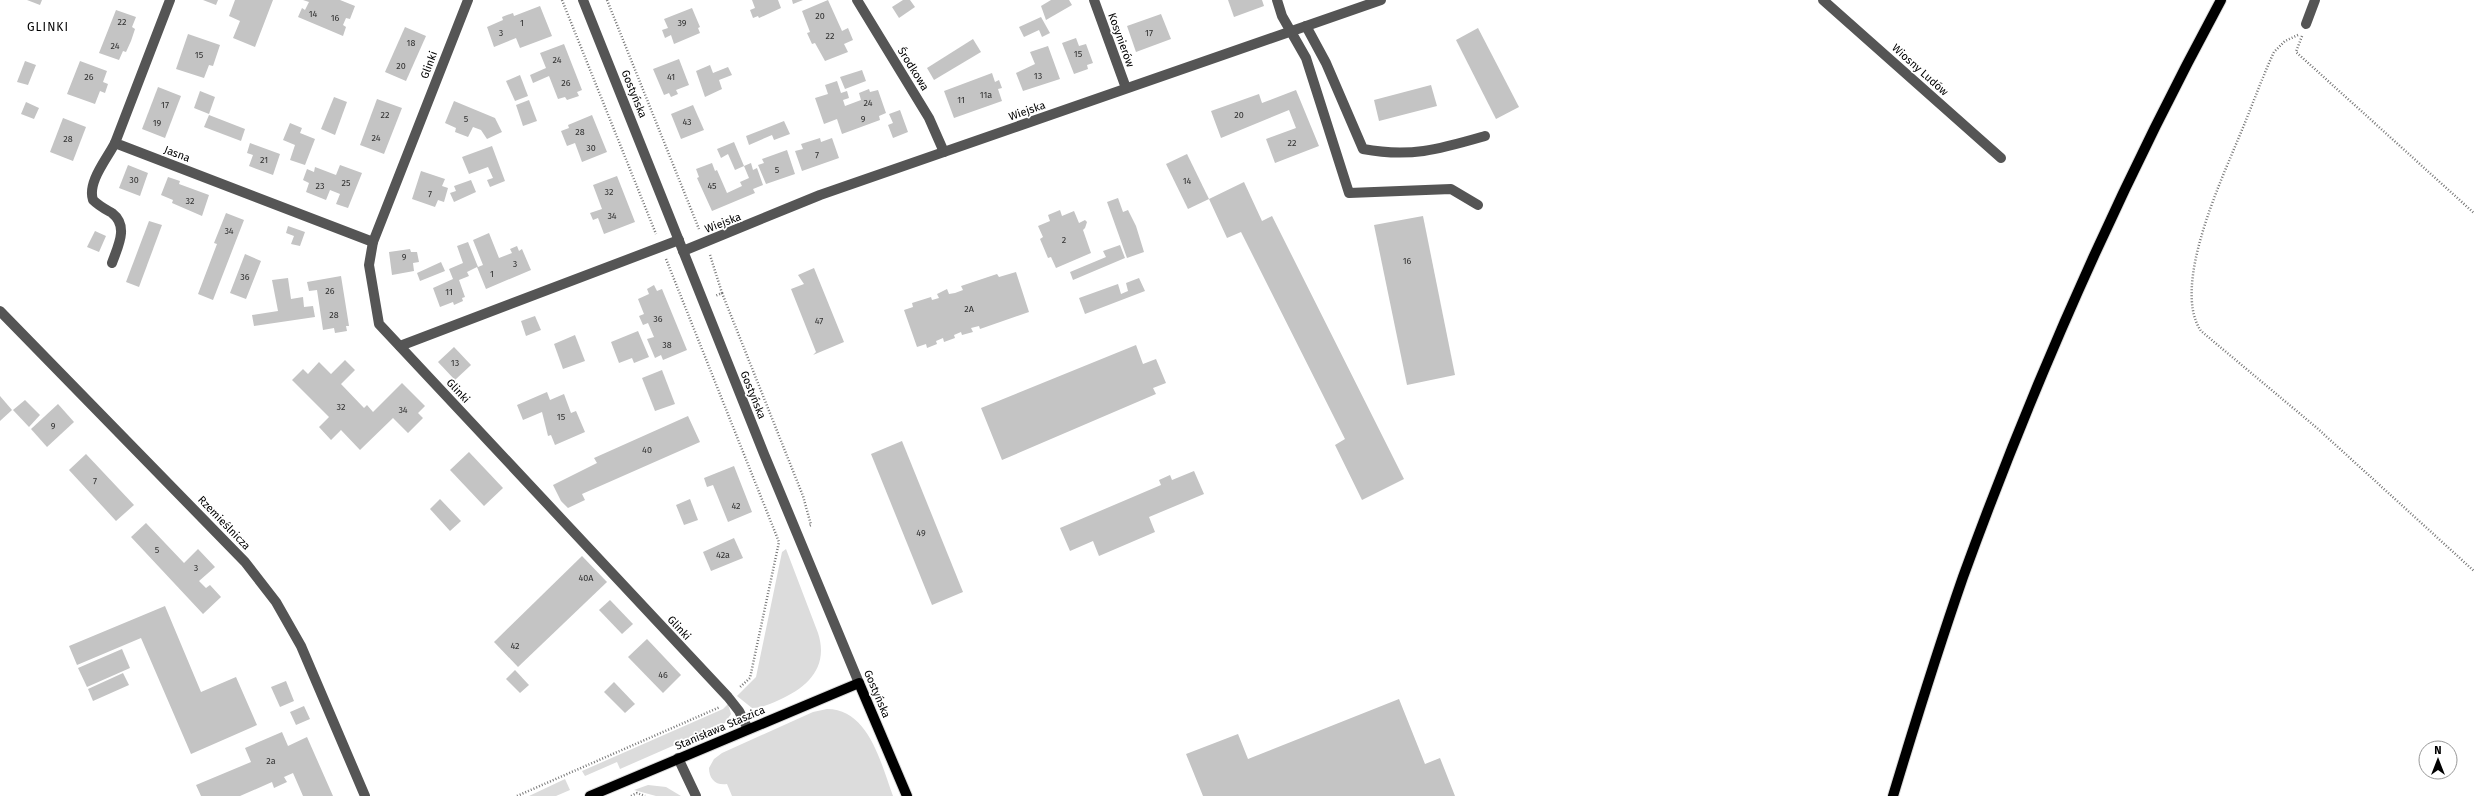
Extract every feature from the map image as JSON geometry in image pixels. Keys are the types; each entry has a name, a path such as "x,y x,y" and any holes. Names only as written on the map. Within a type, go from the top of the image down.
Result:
{"main road":[{"path":"1893,796 1963,579 2002,475 2046,365 2141,156 2222,0"},
{"name":"Stanisława Staszica","path":"590,796 859,683"},
{"name":"Gostyńska","path":"859,683 908,796"}],"street":[{"path":"112,263 120,237 121,225 116,217 93,200 92,192 95,180 115,143 170,0"},
{"name":"Glinki","path":"468,0 372,242 369,265 378,318 382,329 400,346 728,697 740,711 748,729"},
{"name":"Gostyńska","path":"583,0 795,532 859,683"},
{"name":"Środkowa","path":"856,0 929,118 944,152"},
{"name":"Kosynierów","path":"1094,0 1126,88"},
{"path":"1277,0 1282,16 1292,31 1306,58 1349,193 1450,189 1478,205"},
{"name":"Wiejska","path":"683,251 820,196 1381,0"},
{"name":"Wiosny Ludów","path":"1823,0 2001,158"},
{"path":"2306,24 2315,0"},
{"path":"1306,26 1326,63 1363,149 1382,153 1429,152 1485,136"},
{"name":"Jasna","path":"115,143 372,242"},
{"path":"400,346 678,240"},
{"name":"Rzemieślnicza","path":"2,318 245,562 276,602 301,646 365,796"},
{"path":"678,758 696,796"}],"path":[{"path":"517,796 720,707 728,697 750,678 779,542 562,0"},
{"path":"607,0 699,229"},
{"path":"2474,213 2296,52 2303,32 2279,46 2270,60 2206,220 2193,281 2191,304 2193,316 2200,331 2317,428 2474,571"},
{"path":"710,255 722,293 803,496 811,525 807,526"},
{"path":"713,296 722,293"},
{"path":"631,796 637,794 645,796"}],"shaded area":[{"path":"786,549 818,633 821,645 821,656 814,674 799,689 769,704 752,708 737,696 756,677 782,552"},
{"path":"728,704 731,714 725,723 620,769 617,762 585,776 582,771 723,709"},
{"path":"827,709 841,711 853,718 863,728 878,754 893,796 732,796 727,784 716,783 710,775 709,768 714,759 722,753 813,712"},
{"path":"565,779 570,790 556,796 529,796"},
{"path":"648,785 666,787 681,796 656,796 634,790"}],"building":[{"path":"27,0 42,0 40,5"},
{"path":"203,0 218,0 216,5"},
{"path":"235,0 273,0 255,47 233,38 240,21 229,16"},
{"path":"303,0 340,0 355,6 350,19 346,18 343,25 346,27 343,36 298,17 302,8 305,10 309,2"},
{"path":"752,0 778,0 781,8 759,18 758,16 753,18 750,10 755,8"},
{"path":"792,0 803,0 793,4"},
{"path":"828,0 842,31 848,28 853,40 844,44 848,52 825,61 815,43 812,44 807,33 810,32 802,11"},
{"path":"903,0 910,0 915,7 899,18 892,7"},
{"path":"1051,0 1069,0 1072,5 1046,20 1041,6"},
{"path":"1228,0 1262,0 1264,6 1234,17"},
{"path":"540,6 552,36 520,48 516,38 494,47 487,27 503,20 502,17 507,15 513,13 514,16"},
{"path":"692,8 700,27 698,28 700,33 674,44 671,35 665,38 662,30 668,28 664,19"},
{"path":"116,10 136,17 132,27 135,29 131,41 126,52 123,51 119,60 99,53"},
{"path":"1161,14 1171,39 1136,52 1127,26"},
{"path":"1041,17 1050,33 1042,37 1039,30 1024,37 1019,27"},
{"path":"405,27 426,36 406,81 385,72"},
{"path":"1478,28 1519,107 1496,119 1456,40"},
{"path":"188,34 220,45 213,66 209,65 204,78 176,69"},
{"path":"1076,38 1079,46 1086,44 1093,63 1087,65 1088,69 1074,74 1062,43"},
{"path":"973,39 981,52 934,80 927,68"},
{"path":"564,44 582,90 577,92 579,96 567,100 565,97 558,99 549,76 533,83 530,75 546,68 540,53"},
{"path":"1048,46 1060,79 1023,91 1016,73 1035,64 1030,52"},
{"path":"679,59 689,85 676,90 678,94 671,97 669,93 664,95 653,69"},
{"path":"25,61 36,65 28,85 17,82"},
{"path":"80,61 107,71 103,82 108,84 105,93 100,91 95,104 67,94"},
{"path":"710,65 713,73 728,67 732,75 719,80 722,89 705,97 696,71"},
{"path":"862,70 866,81 845,89 840,77"},
{"path":"992,73 995,82 999,80 1002,88 998,89 1002,101 954,118 944,91"},
{"path":"520,75 528,96 515,101 506,81"},
{"path":"837,81 841,93 847,91 849,98 843,100 845,106 861,100 859,93 869,89 870,92 878,90 886,113 879,116 880,120 842,134 837,119 824,124 815,98 828,94 825,85"},
{"path":"1431,85 1437,106 1379,121 1374,100"},
{"path":"158,87 181,96 165,138 142,129"},
{"path":"1296,90 1319,146 1275,163 1266,139 1296,128 1289,110 1221,138 1211,111 1259,94 1262,103"},
{"path":"200,91 215,97 209,114 194,108"},
{"path":"334,97 347,102 335,135 321,129"},
{"path":"377,99 402,108 384,154 360,145"},
{"path":"529,100 537,121 523,126 516,105"},
{"path":"454,101 495,118 502,132 487,139 481,130 473,127 468,137 455,132 456,128 445,123"},
{"path":"26,102 39,108 34,119 21,114"},
{"path":"693,105 704,130 681,139 671,114"},
{"path":"900,110 908,132 893,138 888,125 893,123 889,114"},
{"path":"209,115 245,129 241,141 204,127"},
{"path":"592,115 607,152 582,162 575,143 567,146 561,131 569,128 568,125"},
{"path":"63,118 86,127 73,161 50,152"},
{"path":"784,121 790,134 774,140 772,135 749,145 746,136"},
{"path":"290,123 302,128 300,133 315,139 305,165 290,160 295,145 283,140"},
{"path":"820,138 821,142 832,138 839,158 802,171 795,151 803,149 801,144"},
{"path":"734,142 744,166 735,170 728,154 721,158 717,149"},
{"path":"250,143 280,154 273,175 249,166 253,155 247,153"},
{"path":"492,146 505,181 490,187 487,180 493,178 488,167 469,174 462,157"},
{"path":"787,150 795,174 766,184 758,165 764,163 762,159"},
{"path":"1187,154 1209,199 1188,209 1166,164"},
{"path":"712,163 715,171 717,170 727,193 742,186 740,182 749,178 744,166 751,163 753,170 757,168 763,185 753,189 755,193 712,211 697,178 699,177 696,169"},
{"path":"128,165 148,173 140,196 119,188"},
{"path":"340,165 362,173 348,208 336,204 340,194 330,190 326,200 306,192 309,183 303,180 307,169 314,172 315,167 336,175"},
{"path":"421,171 445,179 442,186 448,188 444,202 438,200 435,207 412,199"},
{"path":"617,176 635,222 604,234 598,218 593,220 590,213 602,209 593,185"},
{"path":"168,177 180,181 179,184 209,195 202,216 172,203 173,200 161,195"},
{"path":"471,180 476,192 454,202 450,193 456,191 454,186"},
{"path":"1244,182 1262,221 1272,216 1404,479 1362,500 1335,445 1345,439 1241,232 1227,238 1209,199"},
{"path":"1118,198 1123,212 1128,210 1136,226 1144,252 1127,258 1107,202"},
{"path":"1060,210 1062,216 1074,211 1079,223 1085,220 1087,222 1083,230 1091,253 1056,268 1051,257 1048,258 1040,239 1043,237 1038,226 1050,221 1048,215"},
{"path":"226,213 244,220 213,300 198,294 217,244 214,243"},
{"path":"1423,216 1455,375 1407,385 1374,225"},
{"path":"149,221 162,225 139,287 126,282"},
{"path":"288,226 305,232 300,246 291,244 294,236 286,233"},
{"path":"95,231 106,236 99,252 87,247"},
{"path":"489,233 499,258 512,253 510,249 517,246 519,251 522,249 531,270 486,289 477,267 467,272 469,276 459,280 465,297 462,298 463,301 454,305 453,302 440,307 433,288 453,279 449,269 463,263 457,246 468,242 478,267 483,265 473,240"},
{"path":"1120,245 1125,258 1073,280 1070,272 1106,257 1103,251"},
{"path":"410,249 411,252 417,252 419,262 413,263 414,271 392,275 389,252"},
{"path":"245,254 261,261 246,299 230,293"},
{"path":"441,262 445,271 420,281 417,273"},
{"path":"814,268 844,342 813,355 816,352 791,289 804,284 798,275"},
{"path":"1016,272 1029,312 980,329 979,326 971,328 973,332 962,335 961,332 954,335 955,338 944,342 943,338 936,341 937,344 927,348 926,344 917,347 904,310 913,307 912,303 931,297 932,300 939,298 937,294 947,289 949,294 955,293 963,290 961,286 997,274 999,277"},
{"path":"341,276 349,326 346,326 347,331 335,333 334,328 323,330 317,290 309,291 307,282"},
{"path":"288,278 291,299 303,297 304,307 313,306 315,317 254,326 252,315 278,311 272,280"},
{"path":"1139,278 1145,291 1085,314 1079,298 1118,284 1121,294 1128,291 1126,283"},
{"path":"654,285 657,291 662,289 687,350 663,360 661,355 655,358 647,339 654,337 648,323 643,325 639,316 644,314 638,299 649,294 647,289"},
{"path":"535,316 541,330 526,336 521,321"},
{"path":"638,331 649,357 634,363 632,358 619,363 611,342"},
{"path":"575,335 585,361 563,369 554,344"},
{"path":"1136,345 1143,364 1156,359 1166,383 1153,388 1156,394 1002,460 981,408"},
{"path":"454,347 471,365 455,380 438,362"},
{"path":"345,360 355,370 341,384 364,408 367,405 373,412 402,383 425,406 418,413 423,418 408,433 393,418 360,450 341,430 331,440 319,427 329,417 292,380 303,369 308,374 319,362 331,374"},
{"path":"662,370 675,404 655,411 642,378"},
{"path":"547,392 550,400 564,394 571,413 576,411 585,432 555,445 551,435 548,436 542,412 523,420 517,405"},
{"path":"0,396 12,410 0,421"},
{"path":"25,400 40,415 29,427 13,410"},
{"path":"58,404 74,422 47,447 31,429"},
{"path":"688,416 700,442 582,494 585,500 568,508 561,501 553,485 597,463 594,458"},
{"path":"902,441 963,592 932,605 871,454"},
{"path":"469,452 503,488 484,506 450,470"},
{"path":"86,454 134,505 116,521 69,470"},
{"path":"734,466 752,512 728,522 713,485 707,487 704,478"},
{"path":"1194,471 1204,494 1149,517 1155,532 1099,556 1093,541 1070,551 1060,528 1161,485 1159,480 1170,475 1172,480"},
{"path":"440,499 461,521 450,531 430,509"},
{"path":"690,499 698,520 684,525 676,505"},
{"path":"146,523 184,563 198,549 215,567 199,581 206,588 210,585 221,597 203,614 131,537"},
{"path":"734,538 743,558 711,571 703,552"},
{"path":"582,556 607,582 518,667 494,642"},
{"path":"610,600 633,624 622,634 599,610"},
{"path":"165,606 201,692 236,677 257,725 191,754 141,638 77,665 69,646"},
{"path":"647,639 681,675 663,693 628,657"},
{"path":"122,649 130,668 87,687 78,668"},
{"path":"515,670 529,685 520,693 506,679"},
{"path":"123,673 129,685 93,701 88,689"},
{"path":"286,681 294,701 280,707 271,687"},
{"path":"614,682 635,704 625,713 604,692"},
{"path":"1399,699 1425,764 1440,758 1455,796 1203,796 1186,754 1238,734 1248,759"},
{"path":"304,706 310,719 296,725 290,712"},
{"path":"282,732 288,746 307,737 333,796 303,796 293,773 284,777 287,782 274,788 272,782 240,796 201,796 196,785 251,762 245,748"}],"district":[{"name":"GLINKI","path":"48,27"}]}
